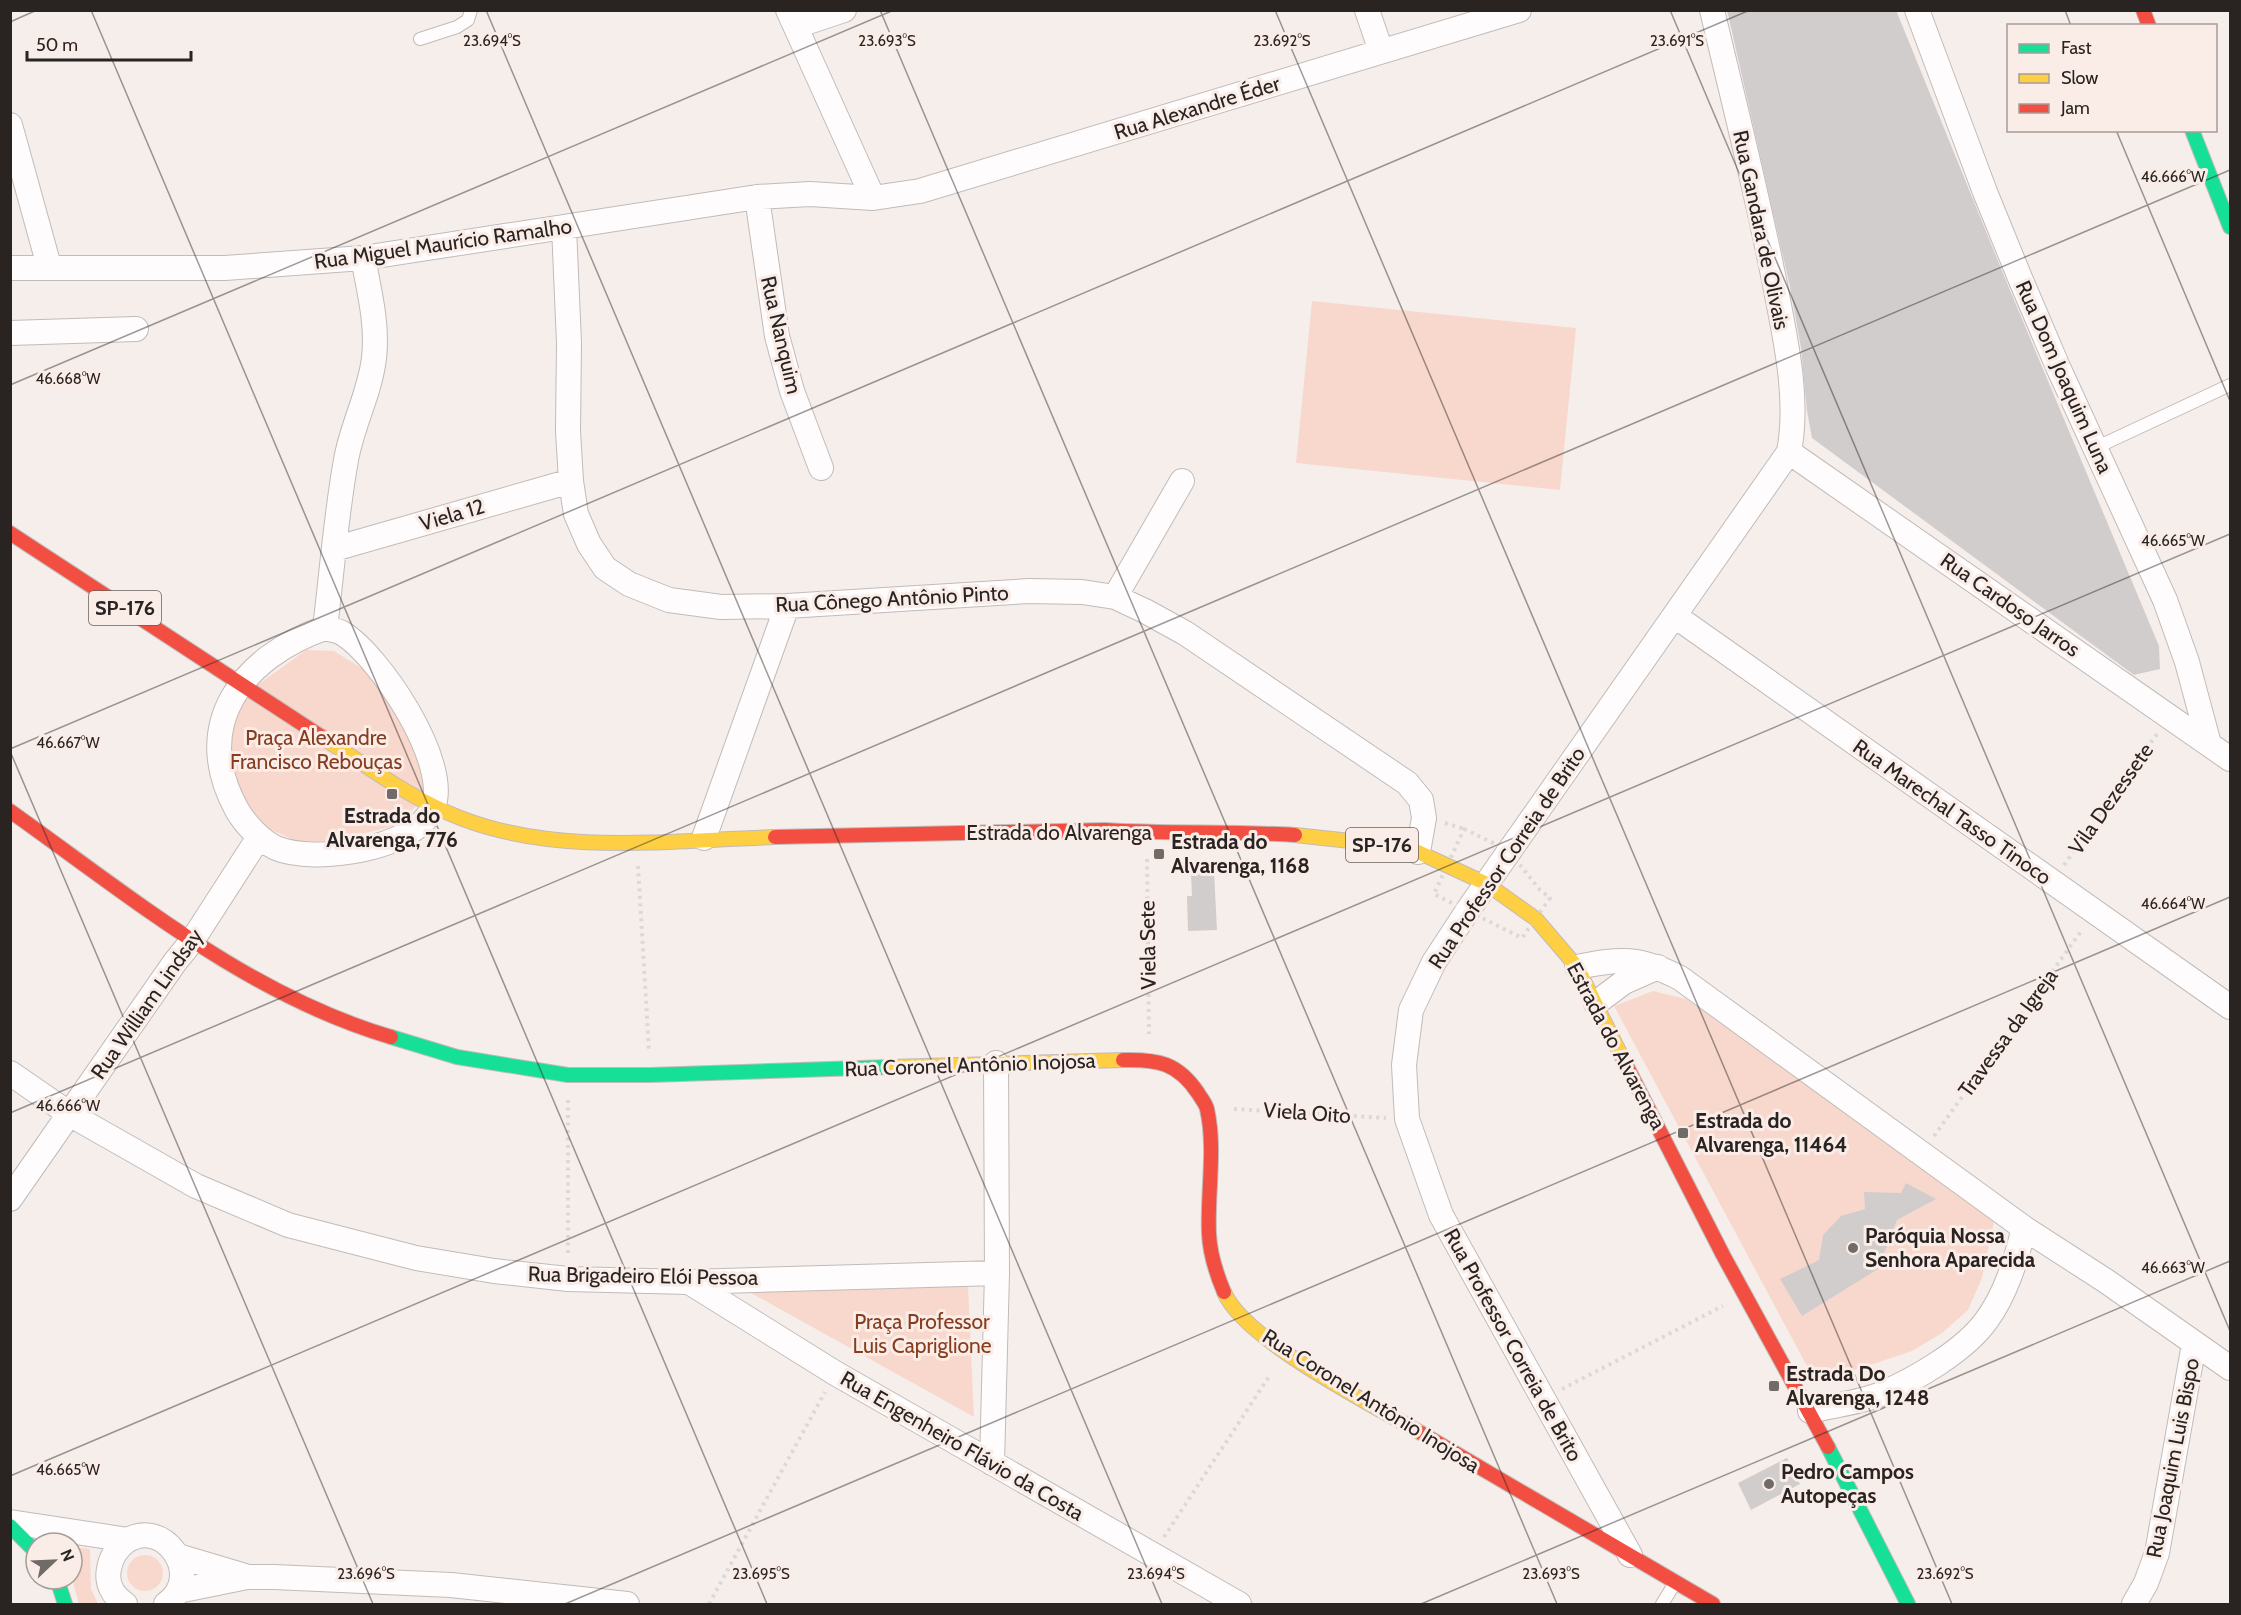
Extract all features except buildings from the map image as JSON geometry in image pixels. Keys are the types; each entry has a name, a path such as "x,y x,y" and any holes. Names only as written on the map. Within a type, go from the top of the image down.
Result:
{"main road":[{"path":"2193,132 2230,227"},
{"name":"Estrada do Alvarenga","path":"10,533 433,807 484,826 541,839 637,842 704,838 1105,830 1245,832 1318,836 1418,852 1487,884 1536,919 1577,967 1723,1255 1810,1411 1908,1605"},
{"name":"Rua Coronel Antônio Inojosa","path":"10,811 192,941 275,990 363,1029 457,1057 568,1075 650,1075 1149,1059 1169,1065 1189,1080 1207,1107 1210,1140 1209,1236 1214,1268 1228,1302 1256,1330 1285,1353 1713,1605"},
{"path":"10,1524 24,1539"}],"street":[{"path":"844,10 792,18 873,198"},
{"path":"1367,10 1381,51"},
{"name":"Rua Alexandre Éder","path":"873,198 920,191 957,181 1519,10"},
{"name":"Rua Gandara de Olivais","path":"1712,10 1766,236 1783,324 1794,426 1789,452"},
{"name":"Rua Dom Joaquim Luna","path":"1917,10 1985,192 2058,367 2165,600 2187,662 2209,744"},
{"path":"10,125 49,266"},
{"name":"Rua Miguel Maurício Ramalho","path":"10,268 49,266 225,268 363,258 756,197 810,194 873,198"},
{"name":"Rua Nanquim","path":"756,197 777,336 792,391 821,468"},
{"name":"Rua Cônego Antônio Pinto","path":"564,227 571,481 576,514 589,544 605,568 629,584 669,600 721,607 787,606 1029,591 1083,592 1115,597 1145,610 1185,633 1407,783 1421,800 1424,818 1418,852"},
{"path":"325,628 338,511 349,439 370,380 374,357 374,325 363,258"},
{"path":"10,333 136,329"},
{"name":"Rua Professor Correia de Brito","path":"1631,1557 1441,1215 1407,1119 1404,1065 1411,1010 1434,962 1508,850 1789,452"},
{"name":"Rua Cardoso Jarros","path":"1789,452 2230,759"},
{"name":"Viela 12","path":"334,549 571,481"},
{"path":"1115,597 1182,481"},
{"path":"704,838 787,606"},
{"name":"Rua Marechal Tasso Tinoco","path":"1675,616 2230,1007"},
{"path":"325,628 340,632 360,647 405,704 421,736 432,769 435,791 433,807 420,824 392,842 334,854 304,854 276,848 259,837 238,812 226,788 218,743 224,713 240,684 272,656 295,641 325,628"},
{"name":"Rua William Lindsay","path":"10,1199 192,941 259,837"},
{"path":"1577,967 1613,960 1628,960 1658,967 1680,978 2024,1228 2106,1281 2230,1368"},
{"path":"1596,1003 1624,982 1658,967"},
{"path":"992,1463 997,1273 996,1063"},
{"name":"Rua Brigadeiro Elói Pessoa","path":"10,1073 71,1115 196,1186 288,1225 416,1258 494,1271 568,1279 689,1282 997,1273"},
{"path":"1810,1411 1880,1394 1928,1369 1962,1346 1986,1321 2006,1286 2024,1228"},
{"name":"Rua Engenheiro Flávio da Costa","path":"689,1282 835,1373 1152,1555 1213,1598 1239,1605"},
{"name":"Rua Joaquim Luis Bispo","path":"2134,1605 2146,1583 2157,1553 2194,1344"},
{"path":"10,1524 128,1540"},
{"path":"125,1605 118,1600 110,1588 108,1574 110,1560 117,1548 139,1536 162,1540 178,1556 182,1568 182,1580 172,1600"},
{"path":"178,1556 247,1577 451,1585 627,1605"},
{"path":"172,1600 247,1577"}],"lane":[{"path":"420,39 457,27 468,20 471,10"},
{"path":"2095,448 2230,385"},
{"path":"1662,1605 1675,1583"}],"path":[{"name":"Vila Dezessete","path":"2052,882 2169,716"},
{"name":"Viela Sete","path":"1146,831 1149,1059"},
{"path":"637,842 650,1075"},
{"name":"Travessa da Igreja","path":"1922,1154 2094,912"},
{"path":"568,1075 568,1279"},
{"name":"Viela Oito","path":"1207,1107 1407,1119"},
{"path":"1543,1399 1745,1294"},
{"path":"1152,1555 1285,1353"},
{"path":"709,1605 835,1373"}],"green space":[{"path":"1312,301 1576,328 1560,490 1296,463"},
{"name":"Praça Alexandre Francisco Rebouças","path":"306,650 334,651 363,669 402,720 425,778 422,801 394,826 332,841 296,841 263,826 233,785 224,744 245,694"},
{"path":"1653,991 1686,999 1995,1217 1982,1278 1968,1310 1942,1333 1912,1351 1816,1383 1614,1006"},
{"name":"Praça Professor Luis Capriglione","path":"968,1285 974,1417 742,1288"},
{"path":"84,1548 90,1549 91,1589 98,1604 79,1604 75,1591 84,1591"},
{"path":"145,1555 158,1560 163,1573 158,1586 145,1591 132,1586 127,1573 132,1560"}],"traffic: fast":[{"path":"2193,132 2230,227"},
{"path":"391,1037 457,1057 568,1075 650,1075 890,1067"},
{"path":"1828,1447 1908,1604"},
{"path":"10,1526 24,1540"},
{"path":"61,1591 65,1604"}],"traffic: slow":[{"path":"322,737 390,782 426,802 463,819 500,831 578,842 618,843 775,837"},
{"path":"1295,835 1378,844 1418,852 1487,884 1536,919 1577,967 1623,1059"},
{"path":"890,1067 1123,1060"},
{"path":"1224,1292 1236,1311 1282,1350 1343,1389 1421,1433"}],"traffic: jam":[{"path":"2143,10 2148,24"},
{"path":"10,533 322,737"},
{"path":"10,811 146,909 239,969 288,996 338,1019 391,1037"},
{"path":"775,837 1105,830 1295,835"},
{"path":"1623,1059 1723,1255 1828,1447"},
{"path":"1123,1060 1157,1062 1175,1069 1190,1083 1206,1105 1211,1140 1210,1242 1214,1264 1224,1292"},
{"path":"1421,1433 1713,1604"}],"place":[{"name":"Estrada do Alvarenga, 776","path":"392,794"},
{"name":"Estrada do Alvarenga, 1168","path":"1159,854"},
{"name":"Estrada do Alvarenga, 11464","path":"1683,1133"},
{"name":"Paróquia Nossa Senhora Aparecida","path":"1853,1248"},
{"name":"Estrada Do Alvarenga, 1248","path":"1774,1386"},
{"name":"Pedro Campos Autopeças","path":"1769,1484"}]}
